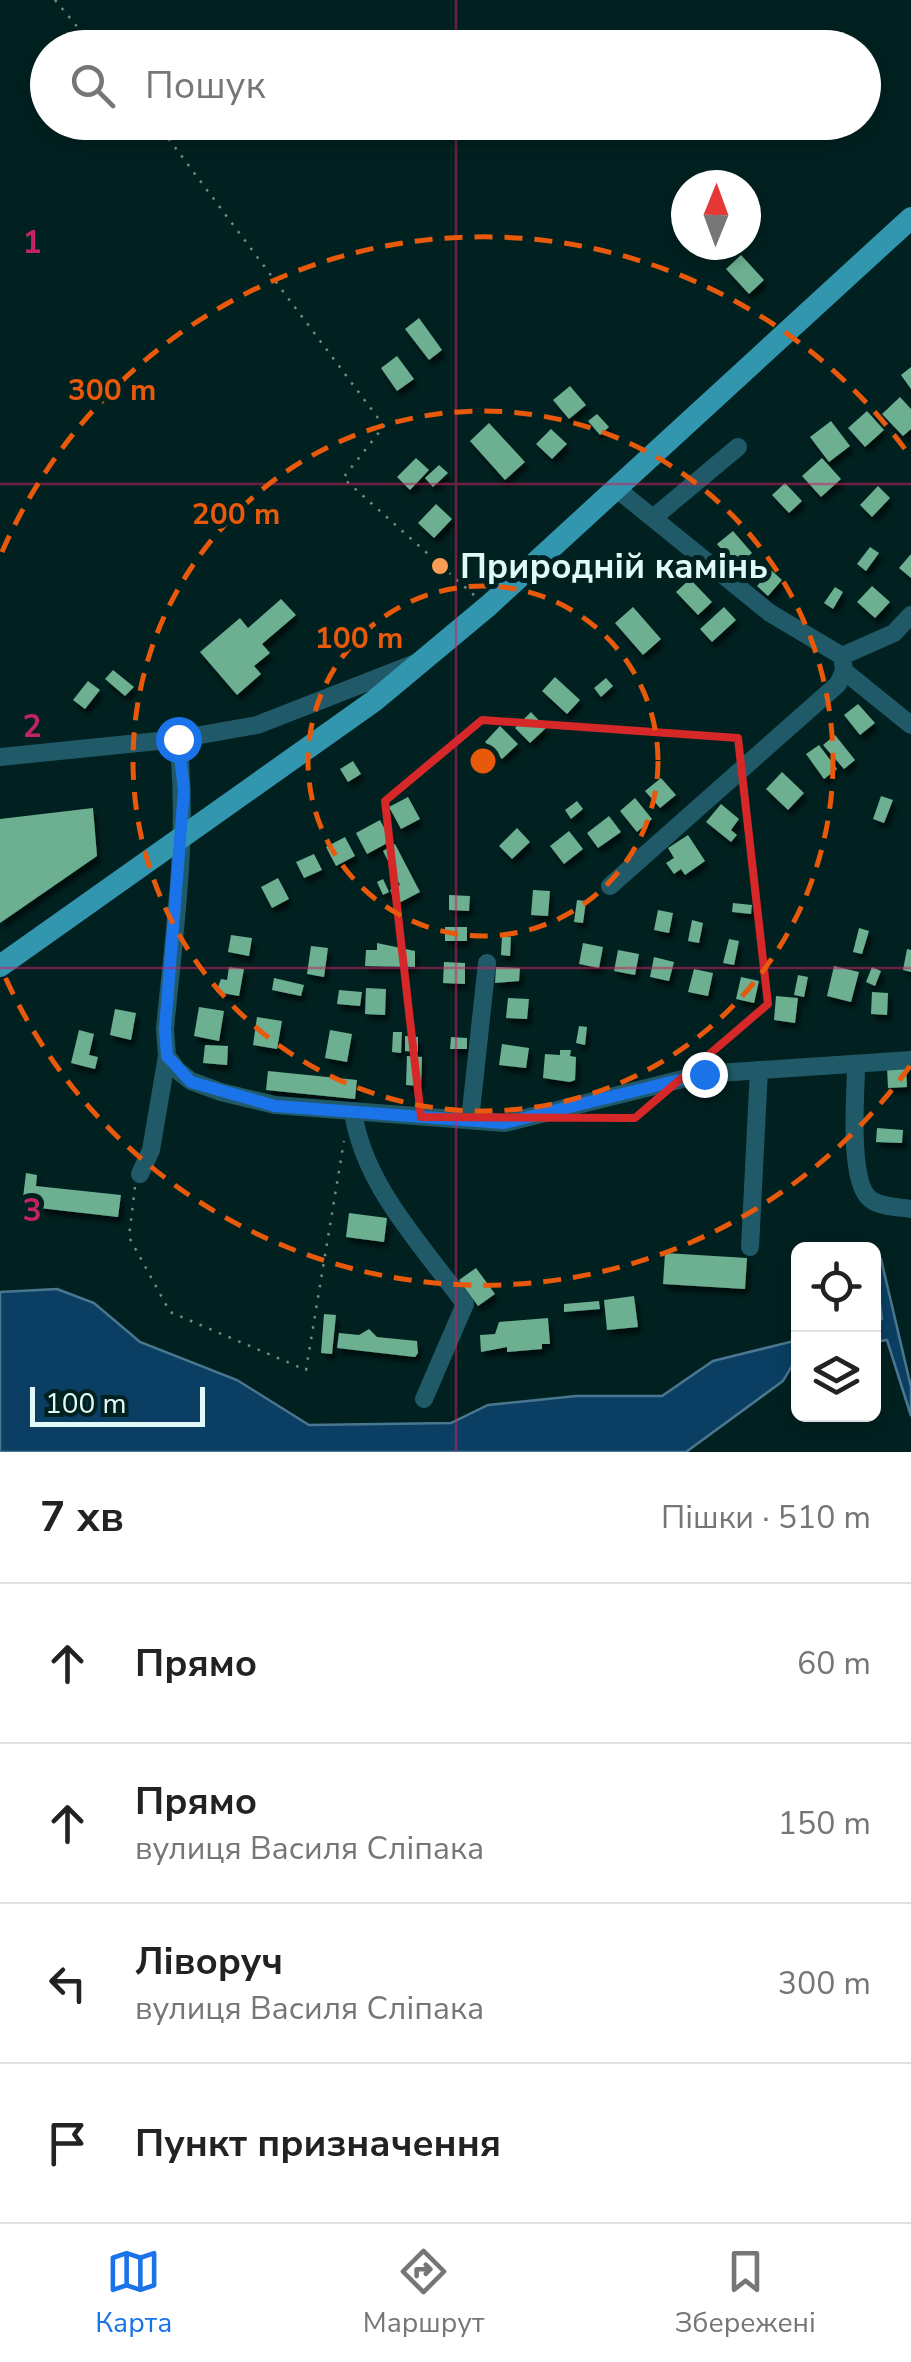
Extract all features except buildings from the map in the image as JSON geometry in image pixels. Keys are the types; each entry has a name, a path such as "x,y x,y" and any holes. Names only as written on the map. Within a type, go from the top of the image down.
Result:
{"main road":[{"path":"0,966 374,701 426,659 911,218"}],"street":[{"path":"653,518 738,447"},
{"path":"617,488 770,614 843,664 911,725"},
{"path":"610,886 838,684 843,664 894,632 911,615"},
{"path":"894,632 911,642"},
{"path":"0,758 178,739 257,725 426,659"},
{"path":"138,1179 151,1150 167,1056 165,1029 184,790 178,739"},
{"path":"470,1120 487,963"},
{"path":"167,1056 191,1082 275,1106 470,1120 536,1119 704,1074 911,1060"},
{"path":"856,1066 856,1175 863,1194 874,1203 911,1209"},
{"path":"750,1247 758,1070"},
{"path":"353,1110 358,1144 392,1206 465,1304 424,1399"}],"path":[{"path":"55,0 80,30"},
{"path":"170,140 384,426 342,478 428,558 488,606"},
{"path":"138,1179 129,1237 170,1312 306,1370 344,1139"}],"highlighted area":[{"path":"482,720 738,738 768,1004 635,1118 421,1117 385,801"}],"water":[{"path":"881,1259 911,1387 911,1416 887,1340 881,1341"},
{"path":"57,1289 94,1303 140,1342 237,1380 309,1425 451,1423 488,1405 576,1396 662,1396 713,1361 791,1342 791,1368 783,1381 686,1452 0,1452 0,1292"}],"place":[{"name":"Природній камінь","path":"440,566"}],"route":[{"path":"178,739 184,790 182,837 165,1029 167,1056 191,1082 275,1106 504,1123 536,1119 704,1074"}]}
